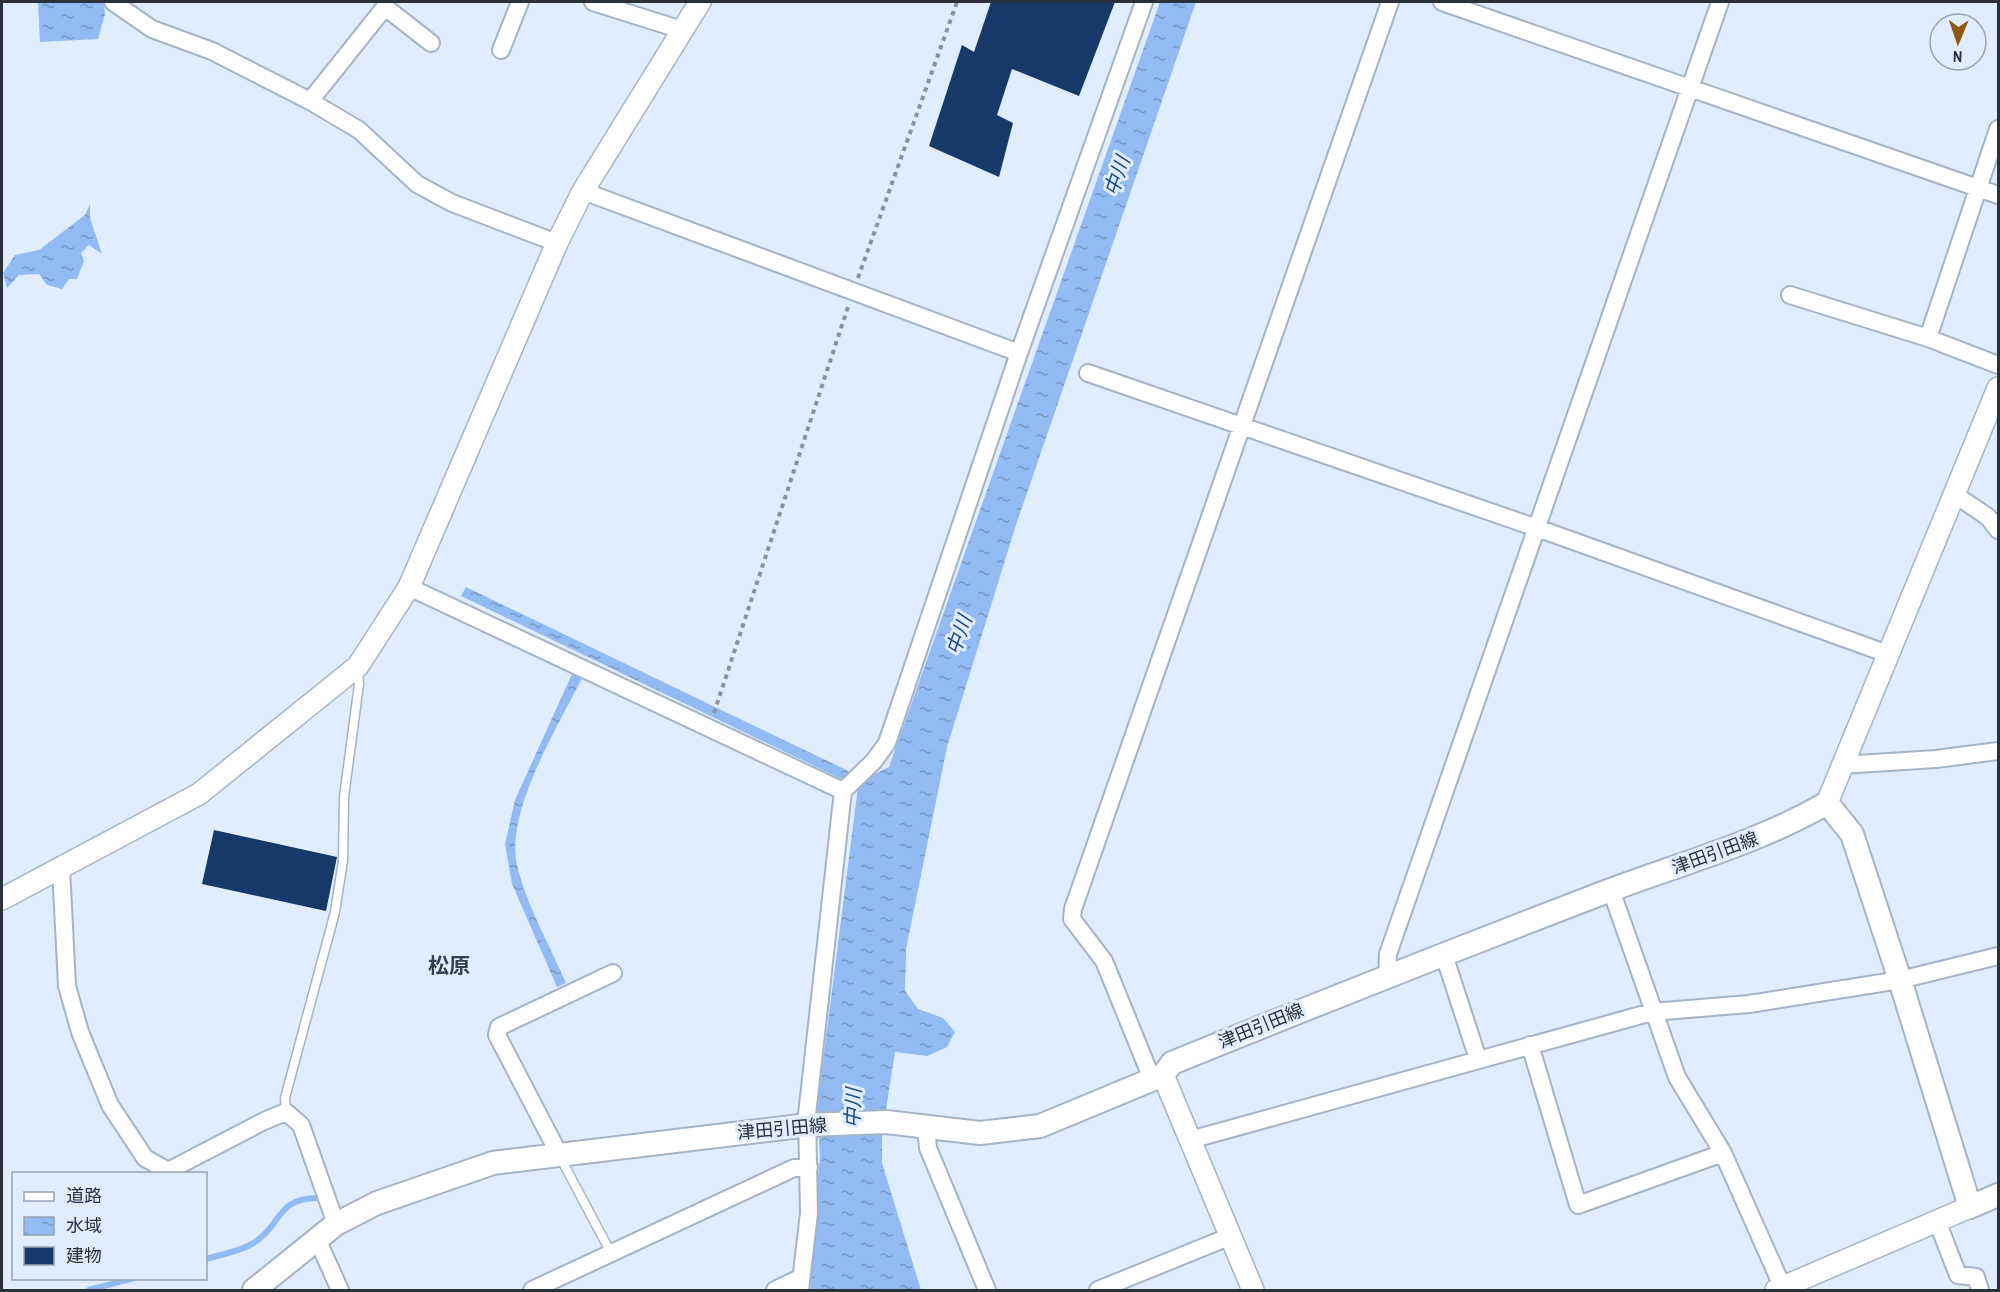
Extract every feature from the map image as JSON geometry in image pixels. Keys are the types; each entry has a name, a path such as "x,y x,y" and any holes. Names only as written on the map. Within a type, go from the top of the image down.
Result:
{"main road":[{"name":"津田引田線","path":"254,1290 336,1224 377,1203 493,1163 812,1125 886,1122 980,1133 1040,1126 1158,1077 1172,1063 1387,976 1611,890 1750,841 1799,819 1827,803"},
{"path":"1827,803 1852,834 1970,1207 1998,1196"}],"street":[{"path":"113,2 152,29 212,51 359,129 417,184 452,203 557,243"},
{"path":"501,50 520,2"},
{"path":"593,2 682,30"},
{"path":"2,899 199,794 358,666 409,587 557,243 583,191 699,2"},
{"path":"775,1290 800,1284 809,1213 812,1125 843,791 874,761 887,743 1019,353 1144,2"},
{"path":"1253,1290 1190,1140 1104,961 1072,919 1073,909 1390,2"},
{"path":"1442,2 1998,195"},
{"path":"1387,976 1388,954 1720,2"},
{"path":"310,101 385,7 431,43"},
{"path":"1928,338 1998,129"},
{"path":"583,191 1019,353"},
{"path":"1790,295 1928,338 1998,365"},
{"path":"1088,373 1537,528 1888,654"},
{"path":"1827,803 1954,494 1995,401"},
{"path":"1954,494 1988,517 1998,530"},
{"path":"409,587 843,791"},
{"path":"1841,765 1936,759 1998,751"},
{"path":"61,868 67,986 80,1032 110,1105 145,1158 168,1171 264,1120 286,1112 300,1125 336,1224"},
{"path":"1611,890 1652,1012 1677,1077 1723,1153 1780,1289 1970,1207"},
{"path":"1444,955 1478,1059"},
{"path":"1190,1140 1652,1012 1749,1004 1900,980 1998,956"},
{"path":"558,1154 497,1035 499,1027 613,973"},
{"path":"1530,1045 1578,1205 1723,1153"},
{"path":"926,1126 928,1148 987,1290"},
{"path":"532,1290 794,1168 809,1167"},
{"path":"1937,1221 1958,1275 1976,1277 1980,1290"},
{"path":"1098,1290 1231,1236"},
{"path":"317,1239 340,1290"}],"lane":[{"path":"286,1112 285,1098 335,912 344,861 344,797 360,684 358,666"},
{"path":"558,1154 611,1252"}],"path":[{"path":"709,728 853,291 957,2"}],"water":[{"path":"38,2 104,2 105,14 98,39 40,42"},
{"name":"中川","path":"1160,2 1196,2 1016,525 947,747 906,949 905,991 918,1009 943,1018 955,1032 947,1047 927,1056 895,1052 882,1135 882,1163 921,1290 811,1290 808,1271 820,1157 817,1108 858,787 461,596 466,587 865,779 889,767"},
{"path":"90,204 90,218 102,254 89,245 81,253 84,261 77,279 69,279 62,289 47,285 39,274 19,275 7,288 3,273 15,255 39,250 85,215"},
{"path":"572,674 582,678 536,770 526,795 515,843 517,865 526,895 566,983 557,987 512,884 505,844 515,800"}],"building":[{"path":"991,2 1115,2 1079,96 1012,69 997,115 1013,123 999,177 929,146 962,45 974,52"},
{"path":"214,830 337,857 326,911 202,884"}],"waterway":[{"path":"207,1259 250,1245 261,1238 293,1203 318,1198"},
{"path":"89,1290 126,1280"}],"district":[{"name":"松原","path":"449,966"}]}
